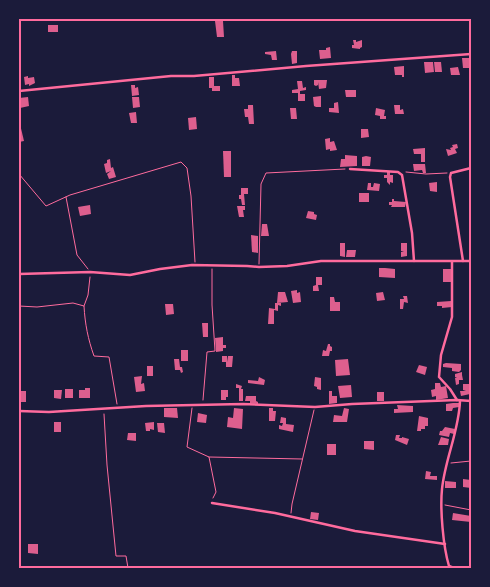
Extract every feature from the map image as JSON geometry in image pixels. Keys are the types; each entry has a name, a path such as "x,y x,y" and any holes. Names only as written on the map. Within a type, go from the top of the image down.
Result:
{"street":[{"path":"19,91 171,76 194,76 471,54"},
{"path":"463,261 450,177 451,173 471,168"},
{"path":"350,169 398,172 402,175 414,262"},
{"path":"19,274 90,272 130,275 160,269 195,266 287,266 321,261 471,261"},
{"path":"452,262 452,317 441,355 440,377 458,401 460,416 442,489 445,553 449,566 454,568"},
{"path":"19,412 192,405 315,407 352,404 471,401"},
{"path":"212,503 291,516 355,531 445,544"}],"path":[{"path":"19,174 46,206 66,196 181,162 187,168 189,177 195,266"},
{"path":"258,267 261,184 266,173 320,172 350,169"},
{"path":"400,174 405,172 451,173"},
{"path":"66,196 77,255 90,272 88,295 84,306 87,333 94,356 109,357 118,407"},
{"path":"203,405 207,352 215,351 212,265"},
{"path":"19,306 37,307 74,303 84,306"},
{"path":"192,405 187,447 210,457 303,459"},
{"path":"291,516 292,504 315,407"},
{"path":"104,408 107,465 116,556 126,556 128,568"},
{"path":"210,457 216,492 212,503"},
{"path":"448,463 471,461"},
{"path":"442,505 471,510"}],"building":[{"path":"215,21 223,21 224,37 217,37"},
{"path":"48,25 58,25 58,32 48,32"},
{"path":"353,40 356,40 356,42 362,40 362,47 360,49 352,48 352,45 354,45"},
{"path":"330,47 331,58 320,59 319,50 326,50 326,48"},
{"path":"276,51 277,60 272,60 271,55 265,54 265,52"},
{"path":"292,51 297,51 297,63 292,64 291,54"},
{"path":"462,58 471,58 471,68 463,68"},
{"path":"424,62 433,62 434,72 425,73"},
{"path":"434,62 441,62 442,72 435,72"},
{"path":"404,66 404,77 402,75 395,75 394,67"},
{"path":"458,67 460,75 451,75 450,68"},
{"path":"232,75 235,75 235,78 239,78 240,86 232,86"},
{"path":"28,76 28,78 34,77 35,83 29,86 29,84 25,85 24,77"},
{"path":"209,77 214,77 214,86 220,86 220,91 212,91 212,88 209,88"},
{"path":"314,80 327,80 326,88 319,89 318,82 318,85 314,85"},
{"path":"297,81 302,81 303,88 306,87 306,90 300,91 300,94 305,94 305,101 298,101 298,93 292,93 292,90 298,89"},
{"path":"131,85 135,85 135,88 138,87 139,95 132,96"},
{"path":"345,90 356,90 356,97 346,97"},
{"path":"321,96 321,107 314,106 313,97"},
{"path":"28,97 29,106 20,108 19,98"},
{"path":"132,97 139,97 140,107 133,108"},
{"path":"338,102 339,113 329,112 329,108 334,108 334,103"},
{"path":"248,105 253,105 254,124 249,124 248,117 245,117 244,109 248,109"},
{"path":"394,105 400,105 400,110 403,109 404,114 395,114"},
{"path":"290,108 296,108 297,119 291,119"},
{"path":"376,108 385,110 384,116 386,116 386,119 380,119 380,116 375,115"},
{"path":"136,112 137,123 131,123 129,113"},
{"path":"196,117 197,129 189,130 188,118"},
{"path":"19,120 24,141 19,142"},
{"path":"361,129 368,129 369,137 361,138"},
{"path":"330,138 330,142 334,141 337,150 326,150 325,139"},
{"path":"457,144 458,148 455,149 457,153 448,156 446,149 451,150 452,145"},
{"path":"425,148 425,162 421,162 421,154 414,154 413,149"},
{"path":"223,151 231,151 231,177 224,177"},
{"path":"345,155 357,156 357,166 340,167 341,159 345,159"},
{"path":"362,157 371,157 370,166 362,166"},
{"path":"110,159 111,168 113,167 116,177 109,179 107,174 111,171 106,173 104,164"},
{"path":"413,164 425,164 426,173 423,173 422,170 414,171"},
{"path":"387,172 393,175 393,183 390,182 390,185 387,182 387,178 384,178"},
{"path":"437,182 437,192 430,191 429,183"},
{"path":"368,183 371,183 371,187 373,187 374,183 380,184 379,191 367,190"},
{"path":"241,188 248,188 248,194 244,194 245,205 242,205 241,199 239,199"},
{"path":"359,193 369,193 369,202 359,202"},
{"path":"392,199 394,201 406,202 405,207 391,207 392,205 389,205 389,202 392,202"},
{"path":"90,205 91,214 80,216 78,207"},
{"path":"237,206 245,206 245,210 243,210 244,217 239,217"},
{"path":"308,211 314,212 317,215 316,220 306,218"},
{"path":"262,224 267,224 269,236 261,236"},
{"path":"251,235 258,236 258,253 252,252"},
{"path":"340,243 345,243 345,257 340,256"},
{"path":"401,243 407,243 407,256 401,257 401,252 404,252 401,251"},
{"path":"347,250 356,250 355,257 346,257"},
{"path":"379,268 395,269 395,278 379,277"},
{"path":"443,269 451,269 452,282 443,282"},
{"path":"316,277 322,277 322,285 318,285 319,291 313,291 313,286 316,285"},
{"path":"297,290 297,293 300,292 301,302 293,303 291,291"},
{"path":"278,292 285,292 288,302 277,303"},
{"path":"383,292 385,300 377,301 376,293"},
{"path":"403,296 407,296 408,303 404,302 403,309 400,309 400,299 404,299"},
{"path":"330,297 334,297 335,302 340,302 340,311 330,311"},
{"path":"451,301 452,307 442,308 442,306 437,306 437,302"},
{"path":"275,303 281,303 281,306 278,305 278,311 274,310 274,324 268,324 269,308 275,309"},
{"path":"165,304 173,304 174,314 166,315"},
{"path":"202,323 208,323 208,337 203,337"},
{"path":"223,337 223,345 226,345 226,348 223,348 223,351 216,352 215,338"},
{"path":"328,344 332,347 332,351 330,351 329,356 322,356 323,350 326,351"},
{"path":"181,350 188,350 188,361 181,361"},
{"path":"222,356 227,356 227,362 228,356 233,356 232,367 226,367 226,362 222,362"},
{"path":"174,359 179,359 183,372 175,370"},
{"path":"348,359 350,375 336,376 335,360"},
{"path":"443,364 461,364 461,370 459,372 452,371 452,368 443,367"},
{"path":"419,365 427,367 425,375 416,372"},
{"path":"147,366 153,366 153,376 147,376"},
{"path":"462,372 463,380 459,380 459,384 456,385 455,378 457,377 455,377 455,374"},
{"path":"142,376 141,384 144,383 145,391 136,392 134,377"},
{"path":"259,377 265,380 264,385 248,383 248,380 258,381"},
{"path":"315,377 321,378 321,390 314,386"},
{"path":"435,383 440,383 441,387 446,386 448,398 436,400 436,396 432,397 431,390 435,389"},
{"path":"236,384 242,386 243,401 239,401 239,388 236,388"},
{"path":"463,384 471,384 470,394 461,396 460,391 466,391 463,390"},
{"path":"351,385 352,397 340,398 338,386"},
{"path":"85,388 90,388 90,398 79,398 79,390 85,390"},
{"path":"65,389 73,389 73,398 65,398"},
{"path":"54,390 62,390 61,399 54,398"},
{"path":"221,390 228,390 226,400 221,400"},
{"path":"19,391 26,391 26,402 19,402"},
{"path":"329,391 332,391 332,396 337,396 337,403 329,404"},
{"path":"377,392 384,392 384,401 377,401"},
{"path":"246,396 256,396 258,404 245,401"},
{"path":"459,403 459,407 453,408 452,411 446,411 446,404"},
{"path":"397,405 413,406 413,412 394,413 394,409 398,409"},
{"path":"164,408 177,408 178,418 164,417"},
{"path":"234,408 243,409 242,429 227,427 228,417 233,418"},
{"path":"269,408 273,408 273,411 276,411 275,421 269,421"},
{"path":"344,408 349,409 347,422 333,422 334,415 342,416"},
{"path":"198,413 207,415 206,423 197,422"},
{"path":"419,416 428,418 428,426 425,426 425,429 421,429 421,431 417,431"},
{"path":"281,417 286,418 286,424 294,425 293,432 279,429 279,425 282,426 283,423 280,423"},
{"path":"54,422 61,422 61,432 54,432"},
{"path":"154,422 154,430 146,431 145,423"},
{"path":"157,423 164,423 165,433 158,432"},
{"path":"445,427 455,429 454,434 450,433 449,437 439,435 440,431"},
{"path":"128,433 136,433 136,441 127,440"},
{"path":"396,435 400,435 399,438 409,439 407,445 395,440"},
{"path":"441,437 449,439 448,445 438,445"},
{"path":"364,441 374,441 374,450 364,449"},
{"path":"327,444 336,444 336,455 327,455"},
{"path":"426,471 431,472 430,476 437,476 437,480 425,479"},
{"path":"463,479 471,480 471,488 463,487"},
{"path":"445,481 456,482 456,488 445,488"},
{"path":"311,512 319,513 318,520 310,519"},
{"path":"453,513 471,516 471,522 452,520"},
{"path":"28,544 38,544 38,554 28,553"}]}
